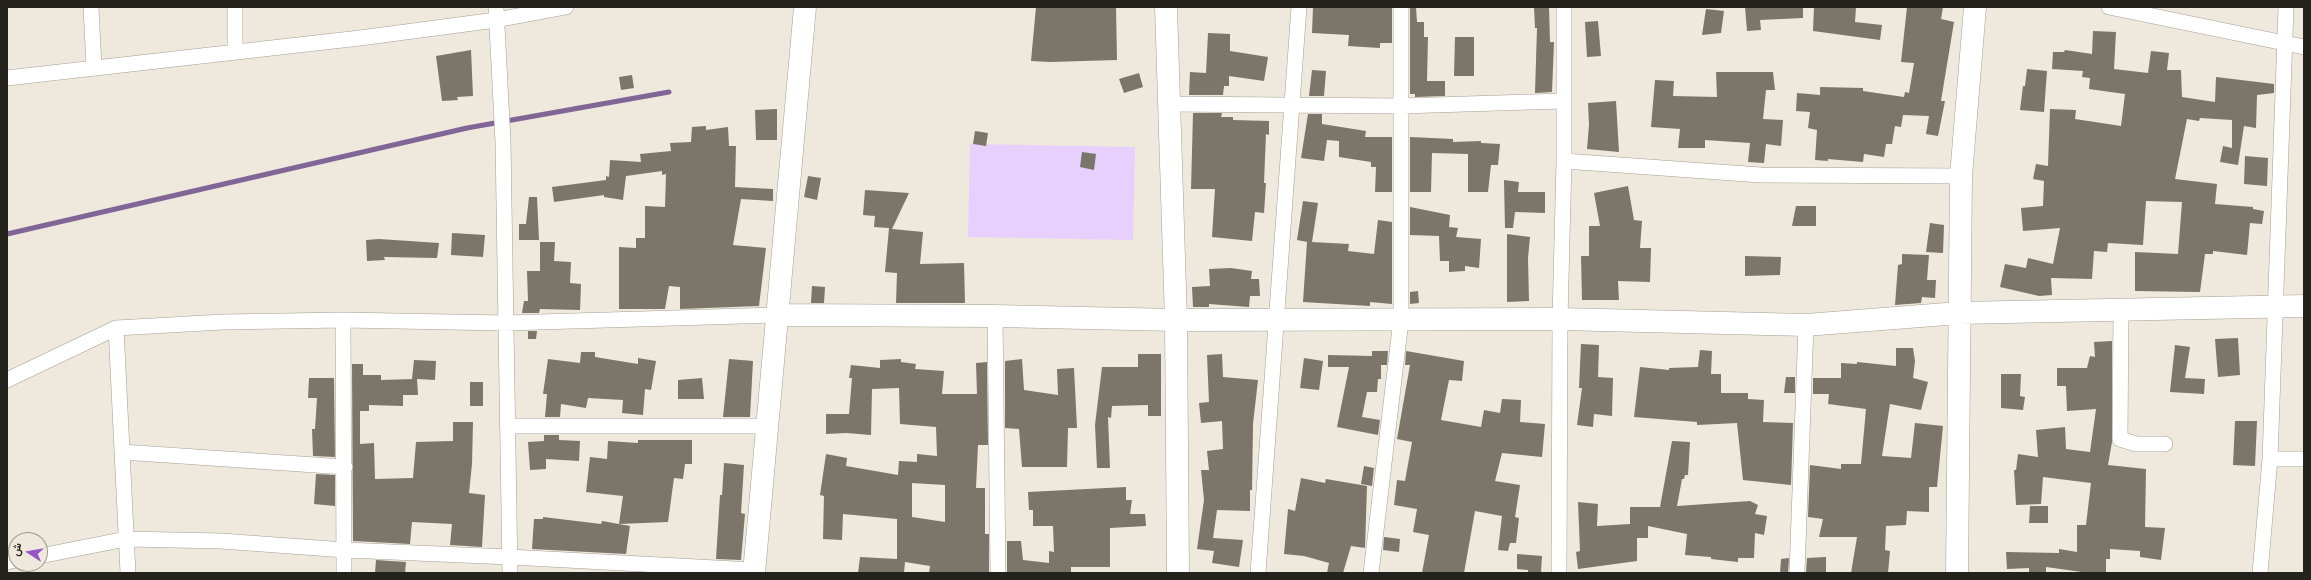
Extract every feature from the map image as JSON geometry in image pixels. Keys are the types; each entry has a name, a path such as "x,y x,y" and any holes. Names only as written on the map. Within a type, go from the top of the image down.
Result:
{"street":[{"path":"91,7 94,67"},
{"path":"235,7 235,52"},
{"path":"7,78 235,52 496,14 566,7"},
{"path":"48,554 126,539 221,541 345,550 510,556 754,572 805,7"},
{"path":"1166,7 1176,320 1178,573"},
{"path":"1258,573 1299,7"},
{"path":"1371,573 1401,320 1401,7"},
{"path":"1559,573 1560,319 1564,161 1564,7"},
{"path":"1958,573 1961,176 1975,7"},
{"path":"2109,7 2304,47"},
{"path":"2260,573 2270,459 2286,7"},
{"path":"496,14 503,142 510,573"},
{"path":"1169,104 1401,106 1564,101"},
{"path":"1564,161 1761,175 1961,176"},
{"path":"7,380 116,328 223,322 343,320 505,324 776,315 995,316 1176,320 1277,318 1401,320 1560,319 1806,325 1959,313 2121,311 2304,306"},
{"path":"2121,311 2120,439 2136,444 2165,444"},
{"path":"995,316 998,573"},
{"path":"343,320 345,467 344,573"},
{"path":"1796,573 1806,325"},
{"path":"116,328 128,573"},
{"path":"507,426 766,426"},
{"path":"122,452 345,467"},
{"path":"2270,459 2304,458"}],"shaded area":[{"path":"970,144 1135,147 1133,240 968,237"}],"building":[{"path":"1036,7 1116,7 1117,60 1050,62 1031,61"},
{"path":"1313,7 1392,7 1392,43 1380,43 1380,48 1348,46 1349,35 1312,33"},
{"path":"1410,7 1416,7 1417,22 1424,22 1424,37 1428,37 1427,81 1445,81 1445,96 1415,97 1415,94 1410,94"},
{"path":"1534,7 1549,7 1550,42 1554,42 1552,92 1535,93 1537,28 1535,28"},
{"path":"1745,7 1803,7 1803,18 1760,20 1761,30 1747,31"},
{"path":"1814,7 1856,7 1855,22 1882,25 1880,40 1813,31"},
{"path":"1907,7 1943,7 1941,19 1954,22 1941,101 1945,101 1938,136 1926,134 1929,116 1903,115 1901,127 1895,126 1892,144 1886,144 1884,157 1864,154 1863,162 1828,159 1828,161 1815,160 1817,130 1808,128 1810,112 1796,111 1797,93 1820,95 1820,87 1863,88 1863,91 1904,97 1905,92 1909,93 1914,63 1901,62"},
{"path":"1706,9 1724,11 1721,33 1702,35"},
{"path":"1598,21 1601,56 1587,57 1585,22"},
{"path":"2093,31 2116,32 2114,69 2148,73 2151,51 2169,53 2167,70 2181,70 2182,97 2215,102 2216,77 2274,84 2274,93 2257,95 2256,128 2244,126 2238,165 2220,162 2223,146 2232,148 2232,120 2200,118 2199,121 2187,119 2175,179 2217,184 2215,204 2253,207 2253,209 2264,211 2262,224 2250,223 2247,255 2213,251 2213,254 2205,254 2200,292 2135,291 2135,252 2178,254 2182,202 2146,201 2143,245 2108,243 2107,252 2094,251 2092,279 2051,278 2052,295 2039,296 2000,287 2005,264 2026,268 2028,258 2053,264 2060,228 2023,231 2021,208 2043,206 2044,181 2033,179 2036,164 2048,166 2050,109 2076,110 2075,119 2121,126 2125,94 2089,89 2090,78 2082,77 2083,71 2052,69 2053,52 2064,52 2065,50 2092,54"},
{"path":"1208,33 1230,34 1230,51 1268,57 1264,81 1229,76 1229,86 1224,86 1223,95 1189,95 1190,72 1206,73"},
{"path":"1455,37 1474,37 1474,76 1454,76"},
{"path":"471,50 473,96 457,97 458,100 442,101 436,56"},
{"path":"2027,69 2047,71 2044,112 2020,110"},
{"path":"1312,70 1326,71 1324,96 1309,96"},
{"path":"1716,72 1773,72 1775,90 1766,90 1763,119 1783,120 1781,146 1766,144 1764,163 1748,162 1750,143 1705,140 1705,148 1678,148 1680,129 1651,127 1655,80 1674,81 1673,96 1717,97"},
{"path":"1139,73 1143,87 1124,93 1119,79"},
{"path":"632,75 634,88 621,90 619,77"},
{"path":"1616,101 1619,152 1587,149 1589,125 1588,103"},
{"path":"777,109 777,140 756,140 755,110"},
{"path":"1193,113 1222,113 1221,117 1233,117 1233,120 1269,121 1269,135 1266,134 1264,183 1266,183 1264,213 1255,212 1252,241 1212,237 1215,189 1191,189"},
{"path":"1308,114 1322,114 1322,124 1366,131 1365,137 1392,137 1392,192 1375,192 1376,167 1371,167 1371,162 1339,157 1339,141 1327,140 1324,161 1301,158"},
{"path":"706,126 706,130 728,127 729,146 736,146 735,187 773,189 773,201 741,199 733,245 766,248 759,306 680,309 680,287 669,286 665,309 619,309 619,247 636,248 636,238 645,238 645,206 665,207 666,174 662,175 662,171 626,176 623,200 604,197 604,195 554,202 552,187 606,180 606,176 609,177 610,160 641,162 640,154 671,151 670,143 691,142 692,127"},
{"path":"975,131 988,133 986,146 973,144"},
{"path":"1410,137 1453,139 1453,142 1481,141 1481,143 1500,144 1498,165 1491,165 1488,192 1468,192 1468,154 1432,153 1431,192 1410,192"},
{"path":"1082,152 1096,154 1094,170 1080,167"},
{"path":"2245,156 2268,158 2267,186 2244,184"},
{"path":"808,176 821,178 817,200 804,197"},
{"path":"1504,180 1519,182 1518,192 1545,192 1545,213 1515,212 1513,228 1505,228"},
{"path":"1628,186 1634,220 1642,221 1640,248 1651,248 1650,282 1618,281 1619,300 1582,300 1581,256 1589,256 1589,226 1600,226 1594,193"},
{"path":"865,190 909,193 892,229 923,232 920,264 964,263 965,303 896,303 897,273 885,272 889,228 874,227 875,216 863,215"},
{"path":"529,197 537,197 539,240 519,240 519,224 526,224"},
{"path":"1303,201 1318,203 1312,242 1349,244 1348,251 1374,254 1378,220 1392,222 1392,304 1370,302 1370,306 1303,302 1307,242 1297,240"},
{"path":"1796,206 1816,206 1816,226 1792,226"},
{"path":"1410,207 1450,215 1449,227 1458,228 1456,237 1481,239 1479,268 1465,266 1465,271 1449,272 1449,261 1440,261 1439,236 1410,235"},
{"path":"1930,223 1944,225 1943,253 1926,252"},
{"path":"452,233 485,235 483,257 451,255"},
{"path":"1507,234 1530,237 1528,258 1529,301 1507,302"},
{"path":"379,239 439,243 437,258 384,257 385,260 367,261 366,240"},
{"path":"540,242 555,242 554,261 571,262 570,283 581,284 580,310 540,309 539,313 522,313 524,301 528,301 527,271 540,271"},
{"path":"1902,254 1929,255 1927,280 1936,280 1935,298 1922,297 1921,303 1895,305 1898,265 1902,264"},
{"path":"1745,256 1781,257 1780,275 1745,276"},
{"path":"1231,268 1252,271 1251,279 1259,279 1260,296 1250,296 1249,307 1209,304 1209,307 1193,307 1192,287 1210,286 1209,269"},
{"path":"812,286 825,287 824,303 811,303"},
{"path":"1418,291 1419,303 1410,304 1410,292"},
{"path":"528,331 537,331 536,339 528,339"},
{"path":"2238,338 2240,375 2218,377 2215,339"},
{"path":"2112,341 2112,442 2108,465 2146,469 2145,527 2165,528 2161,560 2140,557 2140,551 2110,549 2110,559 2106,559 2106,573 2089,573 2046,567 2046,573 2029,573 2029,568 2007,569 2006,552 2059,553 2059,549 2077,552 2077,525 2086,525 2091,483 2043,477 2041,504 2016,505 2014,470 2016,470 2018,454 2038,457 2036,430 2065,427 2066,449 2090,452 2096,409 2067,411 2066,386 2057,386 2057,368 2087,368 2090,356 2095,357 2094,342"},
{"path":"1581,344 1599,345 1598,377 1613,378 1612,416 1594,414 1593,427 1577,425 1582,388 1579,388"},
{"path":"2175,345 2190,347 2185,378 2205,379 2204,394 2170,392"},
{"path":"1896,348 1913,348 1915,361 1913,378 1928,382 1921,410 1890,404 1882,456 1911,458 1915,423 1943,426 1937,487 1929,487 1929,512 1907,511 1906,525 1886,526 1885,550 1890,551 1888,573 1851,573 1857,537 1819,537 1823,519 1808,517 1810,465 1841,469 1841,464 1861,464 1866,409 1828,404 1829,394 1813,394 1813,378 1841,378 1841,363 1857,364 1857,362 1896,366"},
{"path":"1700,350 1712,351 1711,374 1721,374 1721,393 1748,393 1748,399 1764,400 1763,422 1793,423 1791,485 1743,480 1737,423 1697,425 1697,422 1634,417 1640,367 1669,370 1669,368 1698,367"},
{"path":"1372,351 1388,351 1387,365 1381,365 1381,379 1378,379 1377,392 1367,392 1362,417 1380,420 1378,435 1337,427 1349,367 1328,367 1328,355 1372,356"},
{"path":"1406,351 1464,361 1462,381 1449,380 1441,420 1481,427 1484,410 1500,413 1502,399 1521,400 1520,422 1545,424 1542,457 1502,453 1495,481 1520,485 1515,517 1519,518 1516,543 1510,543 1508,551 1498,550 1502,516 1475,511 1464,573 1422,573 1429,535 1413,532 1417,509 1394,505 1397,480 1405,481 1412,442 1397,439 1410,365 1405,365"},
{"path":"581,352 595,352 595,357 638,364 638,358 656,361 651,390 645,389 643,415 622,413 623,400 588,398 586,408 561,404 560,417 545,417 547,394 543,394 548,359 580,363"},
{"path":"1138,354 1161,354 1161,416 1148,416 1148,405 1112,406 1111,418 1108,417 1110,468 1097,468 1095,425 1102,367 1138,367"},
{"path":"1222,354 1223,377 1258,380 1253,424 1252,490 1250,490 1250,511 1217,510 1213,538 1243,540 1239,567 1212,563 1214,551 1197,549 1204,500 1201,470 1209,470 1207,451 1223,449 1222,421 1201,423 1199,403 1209,402 1207,355"},
{"path":"1304,358 1323,361 1319,390 1300,388"},
{"path":"729,359 753,361 750,417 723,417"},
{"path":"901,359 901,362 916,364 915,369 944,371 942,394 977,394 976,363 987,362 988,445 978,445 976,488 985,488 985,534 989,534 989,573 929,573 930,566 905,562 904,573 858,573 860,557 897,559 897,519 843,514 842,540 823,539 824,496 820,495 826,454 847,458 846,466 898,475 899,461 917,462 917,454 937,456 936,427 900,424 899,388 872,389 871,435 846,433 826,434 826,414 849,414 852,378 849,378 851,365 880,368 880,360","holes":["912,483 945,485 945,522 912,517"]},
{"path":"1022,359 1024,390 1058,395 1057,369 1074,368 1077,428 1068,428 1067,467 1022,467 1019,429 1005,428 1005,361"},
{"path":"414,360 436,361 435,380 417,379 418,395 403,395 403,406 369,405 369,411 360,411 360,444 374,443 375,479 413,478 416,442 453,441 453,422 473,422 472,464 469,493 485,495 482,547 450,545 452,524 412,522 410,544 353,541 352,364 363,364 363,375 381,375 381,380 414,379 412,379"},
{"path":"2001,374 2021,374 2020,396 2025,397 2023,410 2001,408"},
{"path":"1786,377 1795,377 1795,393 1784,393"},
{"path":"309,378 334,378 335,457 313,456 312,429 315,429 317,398 308,398"},
{"path":"702,378 704,399 678,399 678,380"},
{"path":"470,382 483,382 483,406 470,406"},
{"path":"2235,421 2257,421 2255,466 2233,465"},
{"path":"544,435 559,435 559,440 580,441 579,461 546,459 546,469 530,470 528,442 544,441"},
{"path":"638,440 692,440 692,464 685,464 683,479 674,478 668,522 619,524 623,496 586,492 590,457 607,459 608,441 638,443"},
{"path":"1672,441 1690,442 1688,475 1685,475 1684,479 1682,479 1677,506 1750,501 1758,505 1755,514 1767,516 1764,535 1755,533 1754,558 1738,558 1738,562 1711,559 1711,557 1685,555 1687,534 1648,526 1648,538 1637,538 1637,561 1578,569 1576,552 1580,551 1578,502 1598,504 1597,526 1630,524 1630,507 1660,507"},
{"path":"724,463 744,465 741,513 745,514 741,560 716,559 720,495 722,495"},
{"path":"1364,466 1374,468 1372,486 1361,484"},
{"path":"316,474 335,475 335,506 314,504"},
{"path":"1301,478 1325,483 1326,479 1367,486 1365,548 1351,546 1343,573 1327,573 1329,563 1304,556 1284,554 1288,509 1295,511"},
{"path":"1126,487 1126,500 1132,500 1130,514 1145,514 1146,526 1110,528 1110,567 1071,567 1071,573 1007,573 1007,541 1021,541 1023,560 1049,563 1049,551 1054,552 1053,526 1033,526 1033,510 1029,510 1028,492"},
{"path":"2030,506 2048,506 2048,523 2029,523"},
{"path":"543,517 601,524 602,521 630,526 626,554 532,549 534,519 543,519"},
{"path":"1384,537 1400,539 1399,552 1383,550"},
{"path":"1517,554 1542,556 1541,573 1528,573 1528,570 1517,569"},
{"path":"1826,557 1826,573 1806,573 1807,558"},
{"path":"1789,558 1788,573 1780,573 1781,559"},
{"path":"376,560 406,562 405,573 375,573"}],"waterway":[{"path":"7,234 467,128 669,92"}]}
